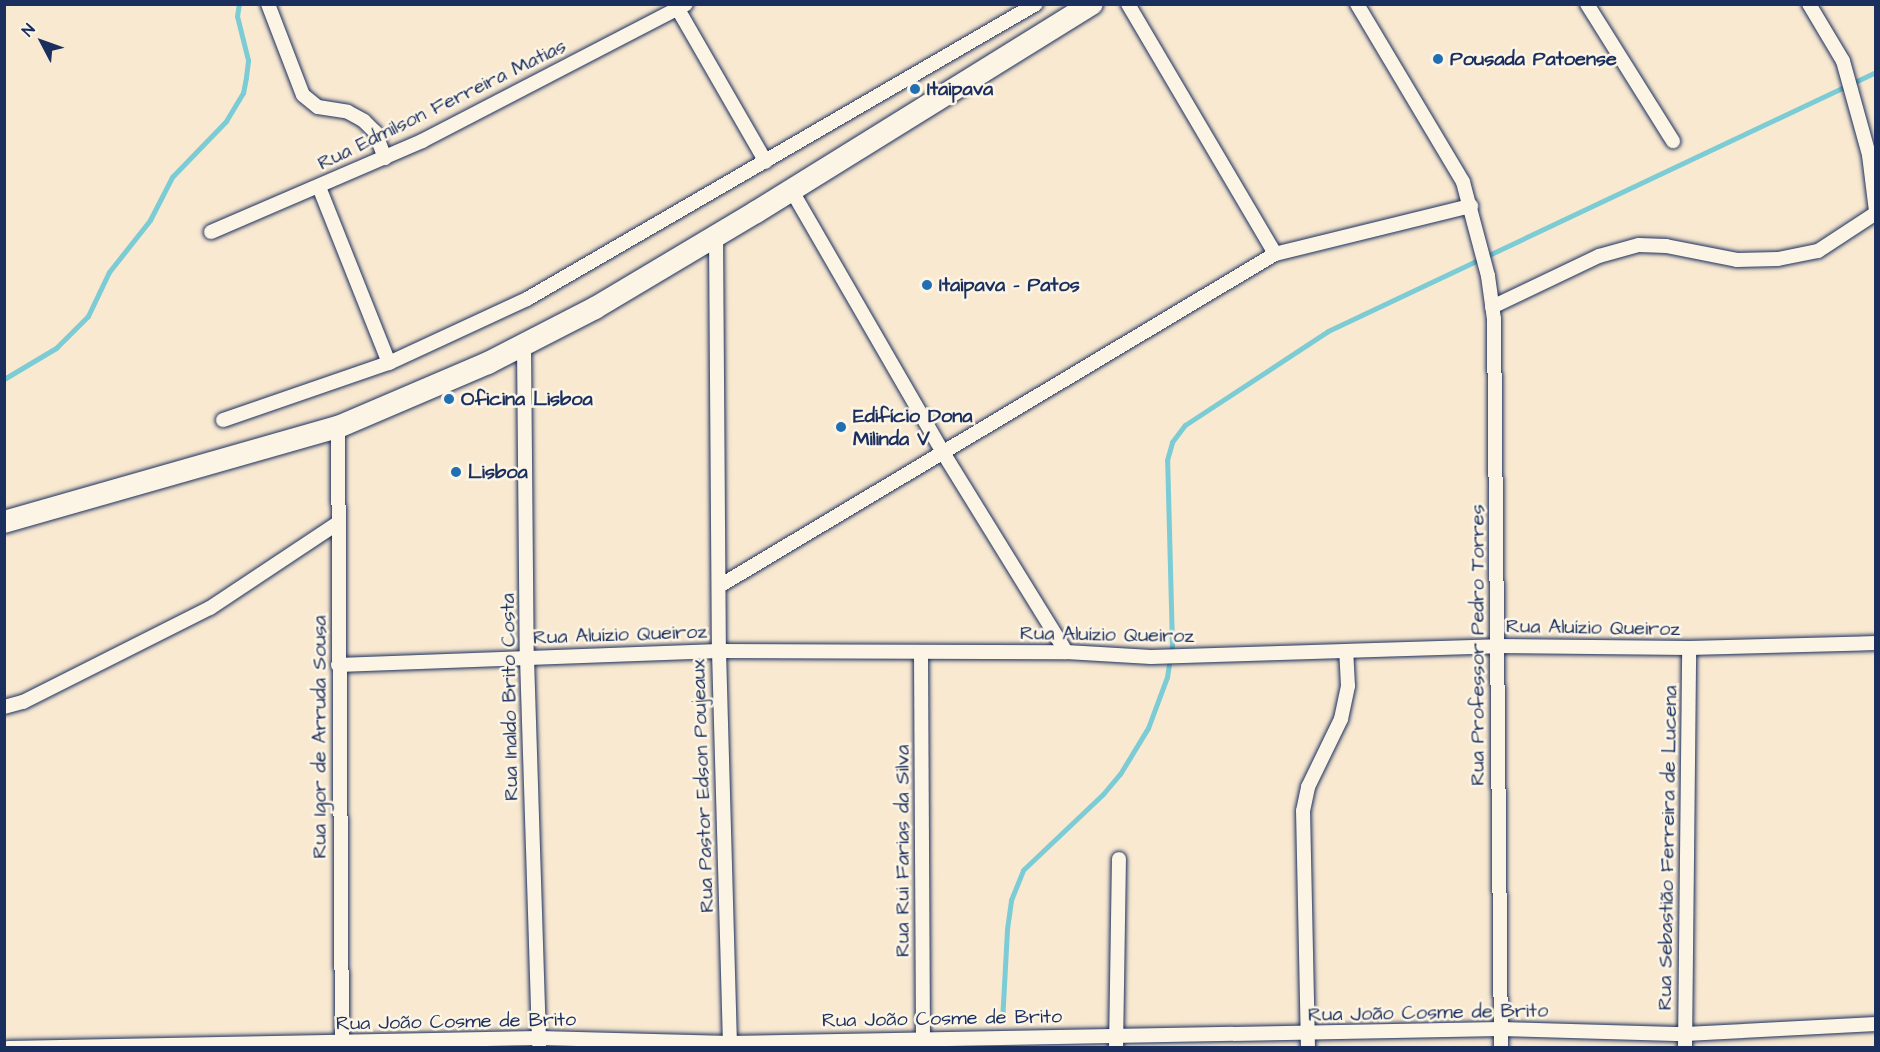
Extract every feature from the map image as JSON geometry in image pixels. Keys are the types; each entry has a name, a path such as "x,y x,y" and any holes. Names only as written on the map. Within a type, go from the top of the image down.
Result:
{"main road":[{"path":"4,522 338,427 524,345 792,191 1092,4"}],"street":[{"path":"267,4 303,95 318,107 348,112 364,122 375,132 385,158"},
{"path":"223,420 389,363 527,299 1036,4"},
{"path":"1128,4 1275,254"},
{"name":"Rua Professor Pedro Torres","path":"1357,4 1452,159 1471,206 1488,276 1496,359 1501,1047"},
{"path":"1587,4 1673,141"},
{"path":"1492,307 1599,256 1639,244 1666,246 1737,260 1778,259 1818,251 1875,212 1869,155 1845,69 1809,4"},
{"path":"680,6 766,162"},
{"name":"Rua Edmilson Ferreira Matias","path":"211,232 385,158 680,6"},
{"path":"320,187 389,363"},
{"path":"792,191 942,451 1066,652"},
{"path":"721,585 1275,254 1471,206"},
{"name":"Rua Pastor Edson Poujeaux","path":"716,235 721,585 719,651 730,1045"},
{"name":"Rua Inaldo Brito Costa","path":"524,345 527,658 539,1043"},
{"name":"Rua Igor de Arruda Sousa","path":"338,427 342,1046"},
{"path":"4,707 23,702 210,608 338,523"},
{"name":"Rua Aluízio Queiroz","path":"338,665 719,651 921,654 1066,652 1151,657 1497,646 1689,648 1875,644"},
{"name":"Rua Sebastião Ferreira de Lucena","path":"1685,1040 1689,648"},
{"path":"1308,1041 1303,811 1308,787 1341,719 1348,686 1346,651"},
{"name":"Rua Rui Farias da Silva","path":"921,654 923,1042"},
{"path":"1116,1042 1119,859"},
{"name":"Rua João Cosme de Brito","path":"8,1047 1308,1041 1501,1029 1685,1040 1875,1024"}],"waterway":[{"path":"4,379 56,348 88,316 109,272 150,220 172,177 226,121 243,93 248,60 237,16 239,4"},
{"path":"1002,1022 1007,929 1011,900 1023,870 1103,794 1120,774 1148,728 1167,677 1172,645 1167,460 1172,442 1185,425 1328,331 1876,72"}],"place":[{"name":"Pousada Patoense","path":"1438,59"},
{"name":"Itaipava","path":"915,89"},
{"name":"Itaipava - Patos","path":"927,285"},
{"name":"Oficina Lisboa","path":"449,399"},
{"name":"Edifício Dona Milinda V","path":"841,427"},
{"name":"Lisboa","path":"456,472"}]}
